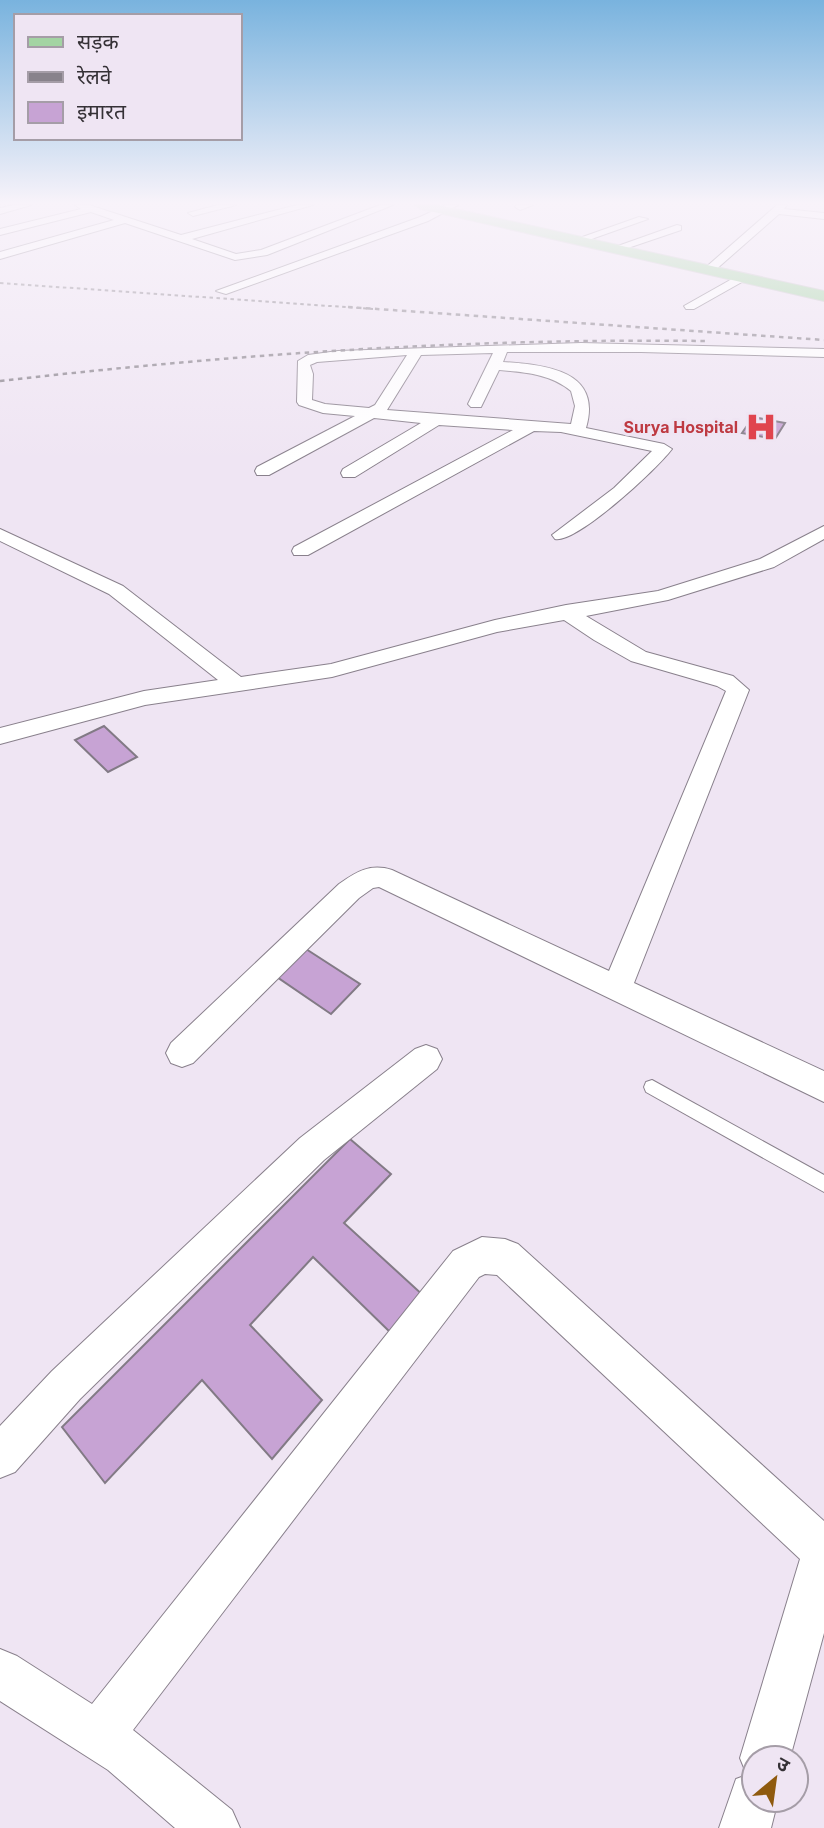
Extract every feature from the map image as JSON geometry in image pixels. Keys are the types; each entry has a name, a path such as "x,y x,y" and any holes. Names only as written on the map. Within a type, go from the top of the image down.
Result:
{"main road":[{"path":"798,290 824,296"}],"street":[{"path":"690,306 720,290"},
{"path":"561,535 620,492 664,449 577,430 436,420 323,408 304,402 306,374 303,364 313,358 338,355 502,347 633,345 824,354"},
{"path":"476,404 502,347"},
{"path":"263,471 381,408 418,351"},
{"path":"494,365 542,372 561,378 576,387 582,398 583,408 577,430"},
{"path":"349,473 436,420"},
{"path":"301,551 531,426"},
{"path":"0,736 144,698 332,670 427,643 566,611 661,596 767,563 824,531"},
{"path":"0,534 116,590 238,685"},
{"path":"566,611 621,650 665,666 729,682 738,690 617,989"},
{"path":"182,1053 349,891 367,878 382,877 824,1087"},
{"path":"0,1457 66,1385 312,1149 426,1059"},
{"path":"98,1736 416,1325 466,1264 482,1255 505,1257 824,1552 769,1744"},
{"path":"0,1673 124,1753 214,1828"}],"lane":[{"path":"652,1087 824,1184"}],"building":[{"path":"753,417 785,423 775,439 742,433"},
{"path":"104,726 137,757 108,772 75,740"},
{"path":"306,949 360,984 331,1014 277,977"},
{"path":"350,1139 391,1174 344,1223 425,1297 393,1335 313,1257 250,1325 322,1400 272,1459 202,1380 105,1483 62,1427"}],"railway":[{"path":"105,290 373,309"},
{"path":"348,307 824,340"},
{"path":"0,381 176,363 440,345 705,341"}],"place":[{"name":"Surya Hospital","path":"761,427"}]}
